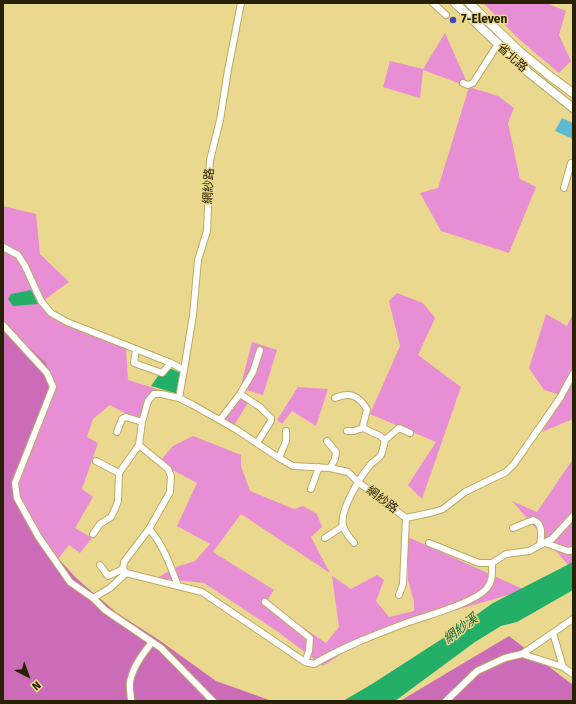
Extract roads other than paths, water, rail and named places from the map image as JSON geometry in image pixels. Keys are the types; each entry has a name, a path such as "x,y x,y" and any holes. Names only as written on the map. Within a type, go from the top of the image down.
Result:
{"main road":[{"name":"省北路","path":"455,3 528,72 573,108"},
{"name":"省北路","path":"469,3 518,50 550,77 573,93"}],"street":[{"name":"網紗路","path":"241,3 220,120 210,160 207,231 198,260 193,315 180,398 220,420 293,466 330,468 348,472 358,482 406,518 434,512 443,508 465,492 506,472 514,464 538,431 560,398 573,374"},
{"path":"433,3 446,15"},
{"path":"463,83 468,85 473,83 498,44"},
{"path":"564,188 571,163 573,163"},
{"path":"3,247 18,255 25,266 41,301 51,313 67,322 171,363 184,370"},
{"path":"3,325 47,373 53,387 15,483 17,498 38,536 70,582 93,598 105,610 161,648 212,701"},
{"path":"136,349 134,363 162,373 171,363"},
{"path":"220,420 240,394 253,372 260,350"},
{"path":"93,534 100,524 111,516 115,509 118,501 119,473 139,445 142,422 148,401 154,394 180,398"},
{"path":"240,394 271,418 271,422 257,443"},
{"path":"335,398 344,395 354,396 362,402 366,409 363,428"},
{"path":"116,432 122,418 126,417 142,422"},
{"path":"347,431 354,431 363,428 385,440"},
{"path":"354,543 348,536 343,526 342,519 358,482 372,463 382,454 385,440 399,428 410,433"},
{"path":"279,458 286,441 286,431"},
{"path":"327,441 336,452 335,459 330,468"},
{"path":"93,598 110,588 124,571 124,562 149,529 170,492 171,476 168,469 139,445"},
{"path":"96,461 119,473"},
{"path":"311,489 319,468"},
{"path":"429,543 479,563 492,562 506,554 529,551 552,539 573,516"},
{"path":"399,595 402,584 406,518"},
{"path":"513,528 533,520 538,522 540,525 543,544"},
{"path":"325,538 343,526"},
{"path":"149,529 169,560 178,586"},
{"path":"543,544 568,551 573,550"},
{"path":"100,565 108,576 124,571 202,592 305,662 314,664 348,646 459,604 478,595 486,589 492,580 492,562"},
{"path":"265,602 310,638 309,651 305,662"},
{"path":"446,701 477,671 505,658 522,654 573,619"},
{"path":"553,633 563,667"},
{"path":"131,701 130,682 134,668 152,642"},
{"path":"522,654 563,667 573,674"}],"water":[{"path":"31,290 38,304 13,306 8,299 11,294"},
{"path":"165,366 183,374 178,394 151,386"},
{"name":"網紗溪","path":"573,562 573,590 517,622 501,626 475,642 395,701 343,701 448,635 493,603"}],"place":[{"name":"7-Eleven","path":"453,20"}]}
